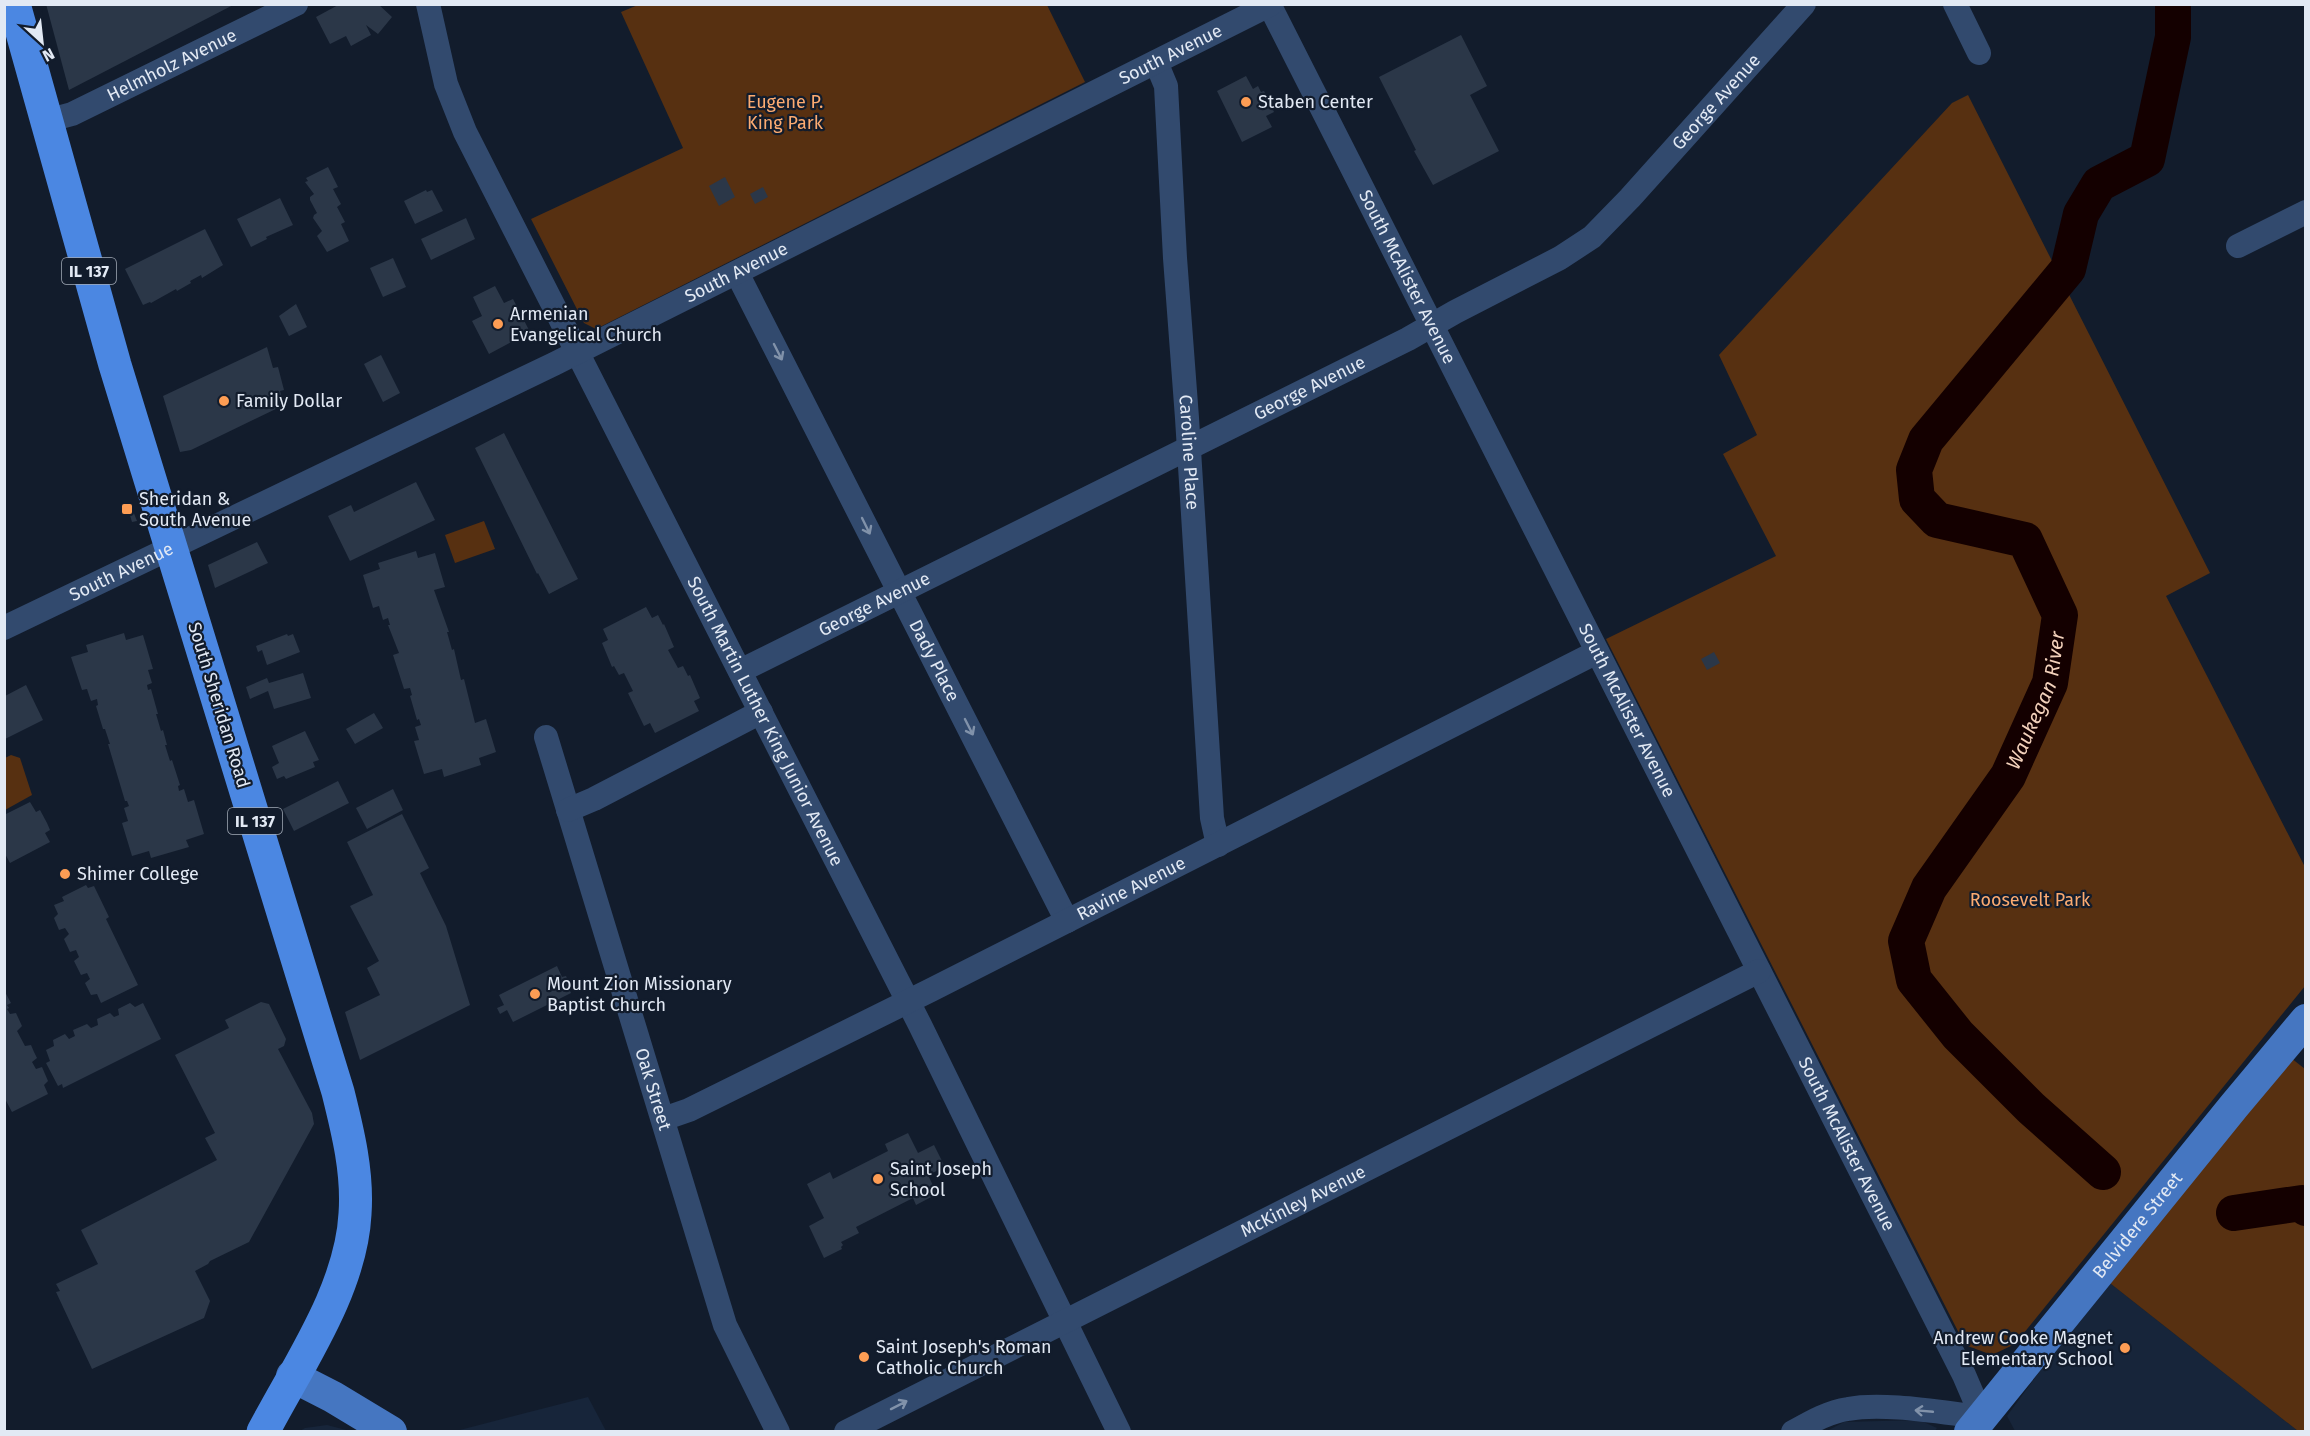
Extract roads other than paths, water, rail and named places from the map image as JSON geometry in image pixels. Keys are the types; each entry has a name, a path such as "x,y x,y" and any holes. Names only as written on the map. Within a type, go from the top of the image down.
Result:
{"highway":[{"name":"South Sheridan Road","path":"12,11 116,365 338,1092 350,1146 355,1214 347,1263 339,1288 263,1431"}],"main road":[{"name":"Belvidere Street","path":"1976,1424 2306,1020"},
{"path":"292,1376 391,1431"}],"street":[{"name":"Helmholz Avenue","path":"46,121 72,114 296,4"},
{"name":"South Martin Luther King Junior Avenue","path":"428,4 446,84 460,120 908,1001 1119,1431"},
{"name":"George Avenue","path":"741,671 1431,326 1560,258 1592,237 1630,198 1804,4"},
{"path":"1954,4 1979,53"},
{"name":"South Avenue","path":"4,627 172,549 578,352 1269,5"},
{"name":"South McAlister Avenue","path":"1269,5 1964,1375 1976,1424"},
{"name":"Caroline Place","path":"1156,62 1166,86 1174,258 1212,818 1218,845"},
{"path":"2238,246 2306,212"},
{"name":"Dady Place","path":"737,273 1067,921"},
{"name":"Ravine Avenue","path":"663,1119 689,1110 908,1001 1597,652"},
{"path":"568,810 594,799 761,712"},
{"name":"Oak Street","path":"546,737 725,1325 778,1431"},
{"name":"McKinley Avenue","path":"846,1431 1759,971"},
{"path":"1793,1431 1824,1415 1849,1409 1874,1407 1976,1424"}],"waterway":[{"name":"Waukegan River","path":"2103,1172 2031,1108 1958,1035 1914,980 1906,941 1929,888 2008,776 2050,683 2060,615 2025,540 1937,520 1917,499 1914,470 1926,440 2068,269 2081,214 2099,184 2147,159 2173,37 2173,4"},
{"name":"Waukegan River","path":"2234,1213 2302,1203 2306,1208"}],"place":[{"name":"Staben Center","path":"1246,102"},
{"name":"Armenian Evangelical Church","path":"498,324"},
{"name":"Family Dollar","path":"224,401"},
{"name":"Sheridan & South Avenue","path":"127,509"},
{"name":"Shimer College","path":"65,874"},
{"name":"Mount Zion Missionary Baptist Church","path":"535,994"},
{"name":"Saint Joseph School","path":"878,1179"},
{"name":"Andrew Cooke Magnet Elementary School","path":"2125,1348"},
{"name":"Saint Joseph's Roman Catholic Church","path":"864,1357"}],"park label":[{"name":"Eugene P. King Park","path":"785,112"},
{"name":"Roosevelt Park","path":"2030,900"}]}
